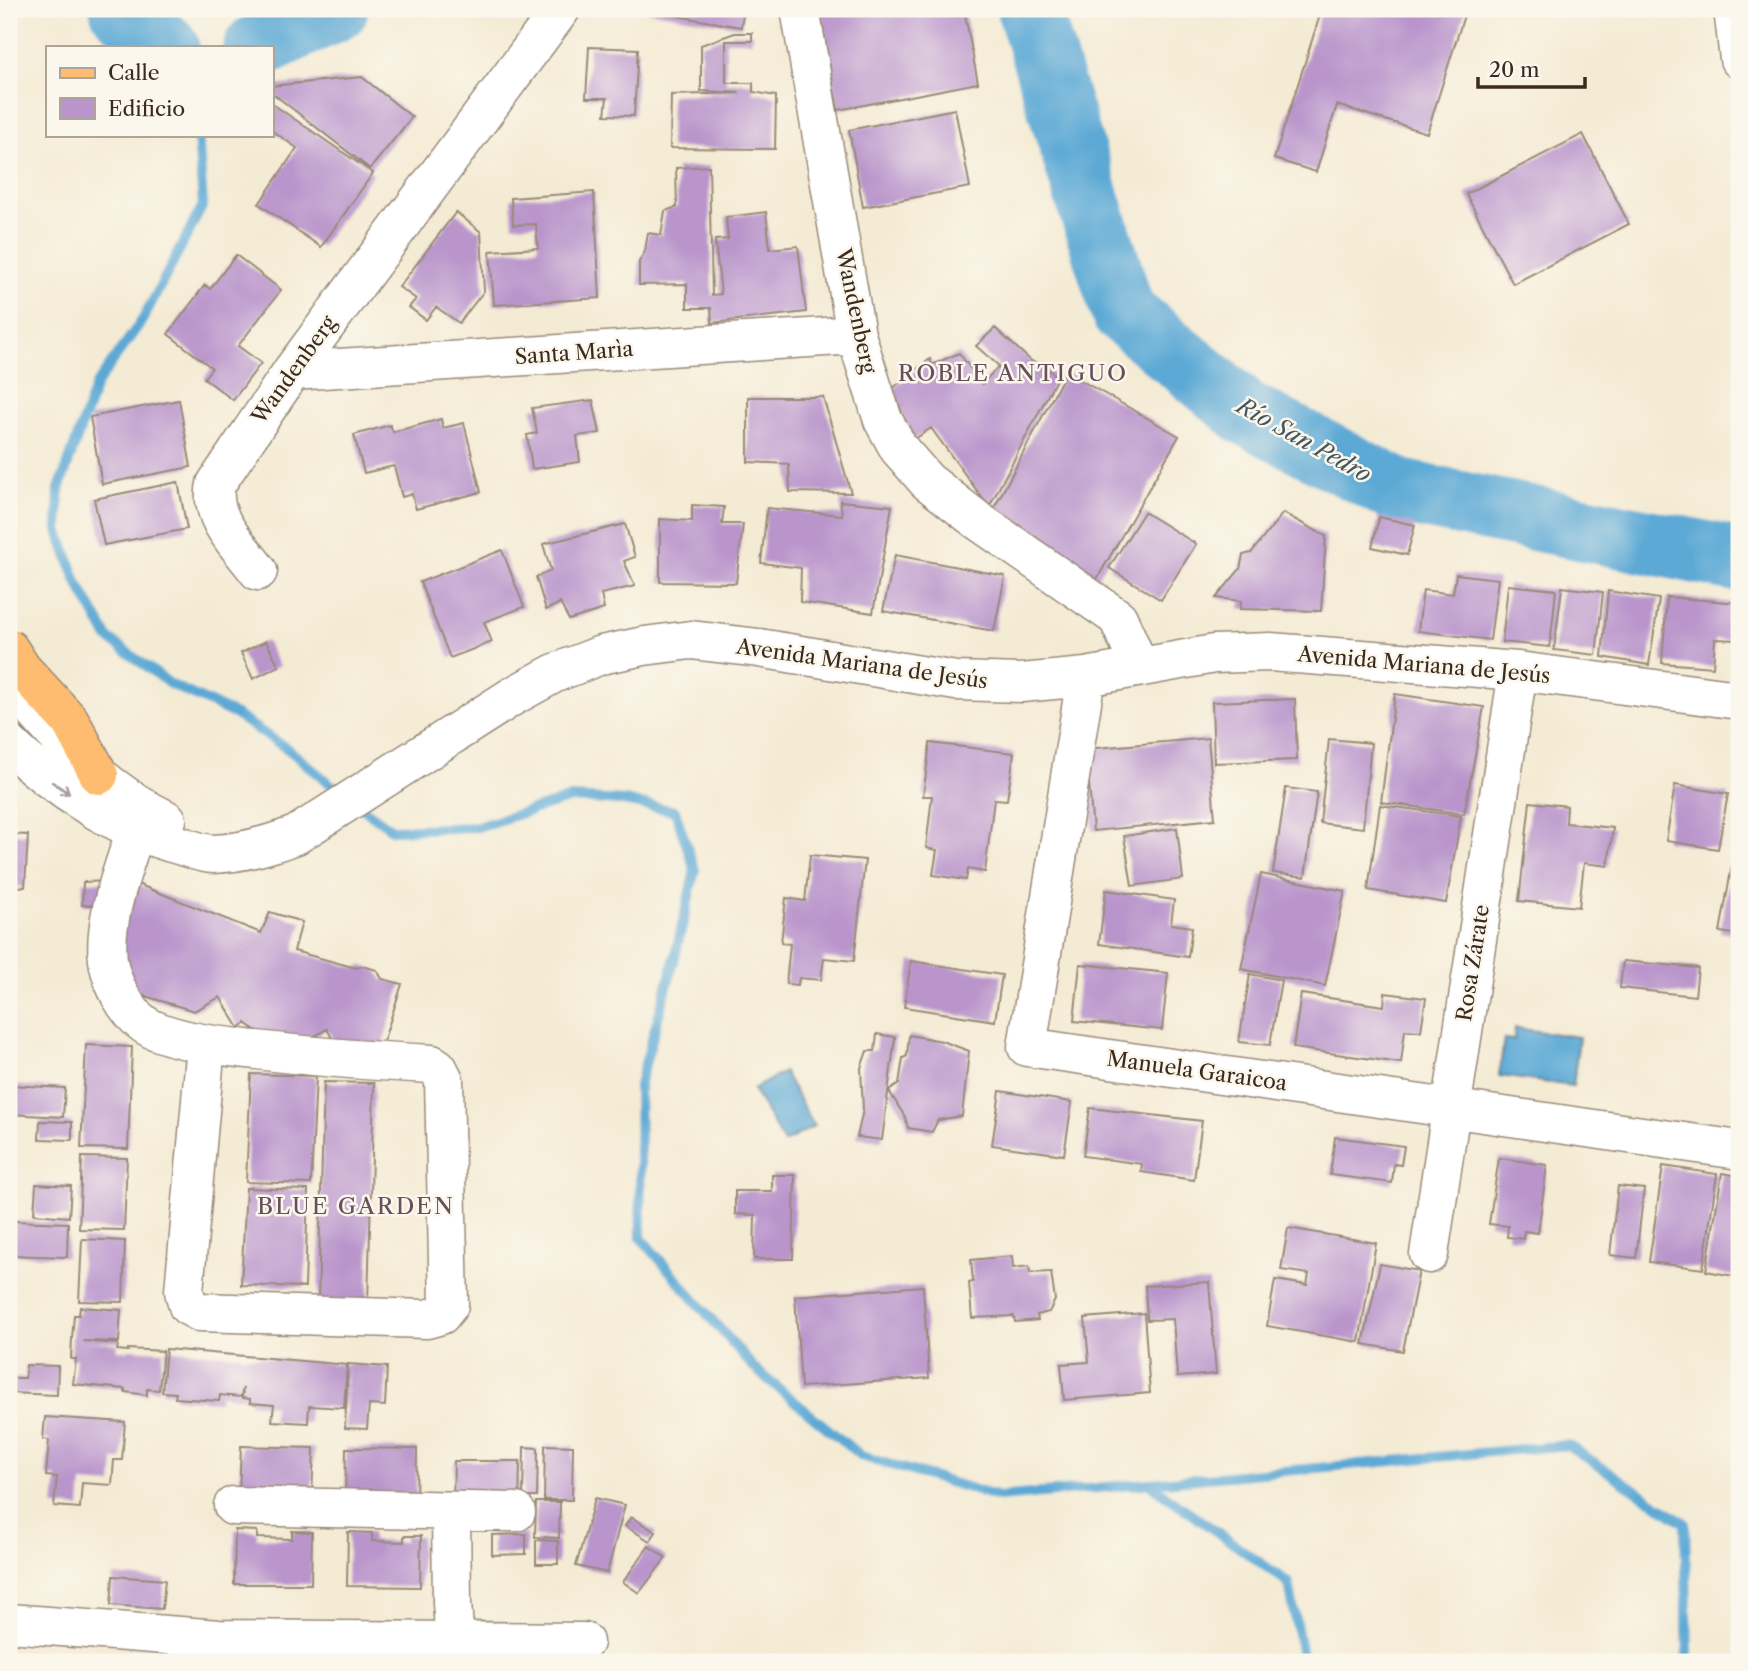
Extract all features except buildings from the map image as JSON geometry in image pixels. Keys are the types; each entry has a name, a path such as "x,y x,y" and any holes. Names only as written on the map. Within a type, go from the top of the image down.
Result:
{"main road":[{"path":"9,649 22,669 70,721 99,775"}],"street":[{"name":"Wandenberg","path":"258,571 217,515 213,498 216,484 292,371 561,9"},
{"name":"Wandenberg","path":"800,9 856,335 883,420 899,449 927,481 977,520 1118,618 1139,666"},
{"path":"1733,9 1739,59"},
{"name":"Santa Marìa","path":"292,371 856,335"},
{"name":"Avenida Mariana de Jesús","path":"9,744 46,778 76,799 136,830 210,854 268,846 296,835 513,696 555,673 601,655 691,640 759,648 956,681 1021,683 1086,677 1214,654 1270,652 1518,671 1739,700"},
{"name":"Rosa Zárate","path":"1429,1254 1518,671"},
{"name":"Manuela Garaicoa","path":"1086,677 1027,1047 1739,1150"},
{"path":"9,680 65,746 99,775 156,815 190,831 244,850"},
{"path":"136,830 121,875 107,948 110,970 122,1002 151,1028 206,1044 333,1059 432,1065 438,1068 444,1080 449,1305 441,1315 427,1320 200,1312 188,1306 184,1292 206,1044"},
{"path":"233,1506 516,1513"},
{"path":"451,1511 455,1641"},
{"path":"9,1623 219,1639 584,1642"}],"water":[{"path":"1515,1028 1579,1037 1573,1086 1499,1076 1504,1039 1514,1040"},
{"path":"784,1072 814,1126 784,1143 753,1089"}],"waterway":[{"name":"Río San Pedro","path":"122,9 166,46"},
{"name":"Río San Pedro","path":"258,46 336,9"},
{"name":"Río San Pedro","path":"1029,9 1123,312 1246,413 1398,491 1739,560"},
{"path":"198,136 203,205 143,319 96,385 59,489 58,530 77,582 108,638 170,684 236,715 289,750 345,796"},
{"path":"358,805 393,830 477,827 571,798 624,801 675,811 695,870 673,965 639,1085 641,1238 754,1368 861,1456 999,1497 1568,1445 1685,1523 1688,1662"},
{"path":"1148,1483 1289,1583 1303,1662"}],"district":[{"name":"ROBLE ANTIGUO","path":"1013,373"},
{"name":"BLUE GARDEN","path":"356,1206"}]}
